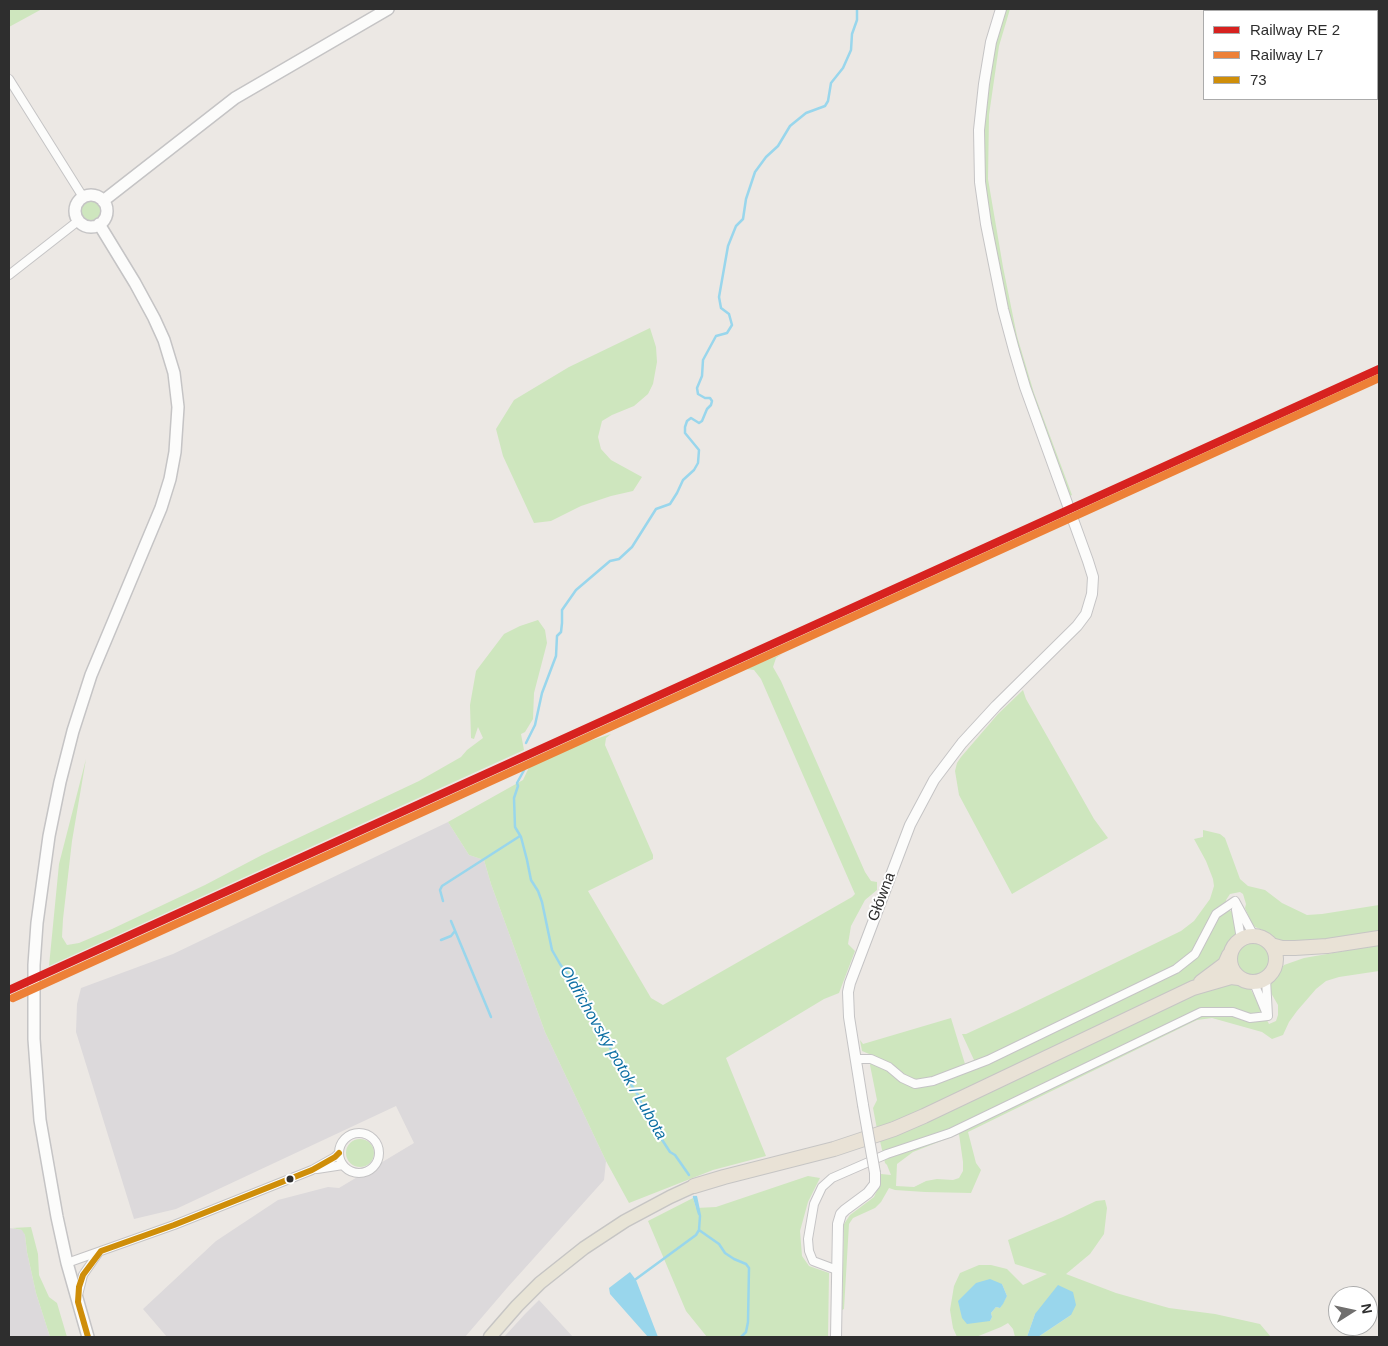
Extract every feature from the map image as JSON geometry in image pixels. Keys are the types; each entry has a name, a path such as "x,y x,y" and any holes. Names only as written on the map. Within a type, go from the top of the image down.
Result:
{"highway":[{"path":"1193,988 1225,964 1232,948 1247,937 1261,937 1271,945 1282,948 1327,946 1379,938"},
{"path":"694,1186 842,1146 894,1129 1193,988 1231,977 1247,982 1260,981 1271,974 1275,966 1276,955 1271,945"},
{"path":"1275,966 1296,956 1327,946"},
{"path":"1230,955 1231,969 1239,978"}],"main road":[{"path":"103,201 235,98 388,9"},
{"path":"94,195 103,201 106,207 106,214 104,220 99,224 88,226 78,220 75,208 83,197 94,195"},
{"path":"88,1337 67,1263 48,1176 40,1120 36,1079 34,996 37,923 49,836 73,731 91,675 161,508 170,479 176,444 178,407 176,386 164,340 135,283 99,224"},
{"path":"490,1337 540,1283 584,1248 625,1221 694,1186"}],"street":[{"name":"Główna","path":"836,1337 838,1228 842,1214 868,1193 875,1184 848,1006 850,983 910,825 934,780 962,743 996,706 1078,626 1090,605 1093,577 1014,350 998,286 980,182 979,130 984,84 991,42 1001,9"},
{"path":"9,79 83,197"},
{"path":"9,275 78,220"},
{"path":"855,1059 872,1059 889,1067 902,1078 915,1084 934,1081 988,1060 1176,969 1194,954 1216,914 1235,900"},
{"path":"1235,900 1247,937"},
{"path":"1235,900 1247,937"},
{"path":"1260,981 1268,1016"},
{"path":"1260,981 1268,1016"},
{"path":"837,1270 813,1261 809,1251 808,1238 814,1204 822,1187 832,1178 887,1154 950,1133 1201,1012 1233,1012 1250,1018 1268,1016"},
{"path":"356,1133 369,1135 377,1144 378,1157 372,1168 360,1173 343,1165 339,1153 345,1138 356,1133"},
{"path":"67,1263 174,1225 312,1170 339,1153"},
{"path":"312,1170 343,1165"},
{"path":"78,1302 79,1287 83,1275 100,1251"}],"shaded area":[{"path":"448,822 469,855 484,860 545,1032 606,1161 604,1180 465,1337 167,1337 143,1309 216,1241 278,1200 328,1187 339,1188 414,1143 396,1106 176,1209 134,1219 76,1032 77,1004 81,988 173,954"},
{"path":"9,1228 23,1230 25,1235 36,1293 50,1337 9,1337"},
{"path":"539,1300 573,1337 504,1337 525,1314"}],"green space":[{"path":"9,9 42,9 9,27"},
{"path":"1005,9 1010,9 999,46 989,115 988,179 1017,336 1034,393 1072,495 1068,497 1030,393 1013,337 983,179 984,114 995,44"},
{"path":"91,201 98,204 101,211 98,218 91,221 84,218 81,211 84,204"},
{"path":"650,328 656,347 657,362 653,384 648,394 634,406 602,421 598,437 601,449 611,460 642,477 633,491 581,506 551,521 534,523 503,456 496,429 514,400 569,367"},
{"path":"538,620 545,630 547,643 534,693 533,719 525,732 521,734 524,750 49,966 59,864 86,759 72,841 63,919 62,937 67,945 79,943 112,929 205,885 262,855 419,781 461,757 483,738 478,727 474,739 471,738 470,705 476,671 504,634"},
{"path":"782,654 776,658 773,667 781,681 865,872 871,881 877,882 877,890 865,900 851,926 848,944 855,951 839,993 824,999 726,1058 766,1156 713,1170 629,1203 606,1161 545,1032 484,860 469,855 448,822 523,780 533,759 611,734 606,738 605,745 653,855 653,859 588,891 651,998 663,1005 855,894 761,679 754,670 746,669"},
{"path":"1023,690 1026,699 1094,819 1108,838 1012,894 959,795 955,771 961,757 998,714"},
{"path":"1203,830 1220,834 1225,838 1240,879 1248,886 1265,890 1282,903 1307,915 1379,905 1379,931 1299,945 1277,942 1267,932 1255,927 1251,922 1245,908 1246,904 1243,894 1240,892 1230,894 1226,900 1236,925 1235,937 1228,947 1224,960 1206,974 923,1109 877,1129 873,1108 877,1100 870,1065 874,1056 862,1051 860,1040 863,1044 951,1018 965,1064 974,1060 962,1034 966,1034 1016,1011 1181,931 1194,921 1210,899 1214,886 1206,861 1194,839 1203,837"},
{"path":"1254,942 1261,943 1266,947 1270,952 1270,966 1266,971 1261,975 1254,976 1247,975 1242,971 1238,966 1237,959 1238,952 1242,947 1247,943"},
{"path":"1379,945 1379,971 1339,977 1326,981 1316,989 1297,1011 1283,1035 1272,1039 1262,1032 1212,1018 1197,1020 968,1132 976,1163 981,1170 971,1193 925,1192 889,1188 875,1208 853,1218 849,1224 844,1309 842,1310 844,1224 850,1215 874,1197 880,1184 881,1174 891,1175 885,1163 880,1141 997,1089 1212,986 1232,981 1250,988 1269,1024 1276,1021 1278,1005 1271,993 1270,983 1284,965 1304,958","holes":["959,1134 963,1171 959,1178 926,1181 914,1187 896,1186 897,1164 913,1152"]},
{"path":"360,1139 370,1143 374,1153 370,1163 360,1167 350,1163 346,1153 350,1143"},
{"path":"808,1176 820,1178 808,1202 800,1231 802,1256 809,1266 829,1273 828,1337 707,1337 686,1311 648,1221 693,1198 696,1208 716,1207"},
{"path":"1105,1200 1107,1208 1104,1234 1090,1254 1066,1274 1116,1293 1169,1308 1215,1314 1260,1324 1271,1337 1038,1337 1071,1315 1035,1314 1027,1337 1015,1337 1013,1329 1008,1323 976,1337 957,1337 953,1328 950,1310 954,1286 960,1273 979,1265 991,1265 1007,1269 1023,1285 1047,1274 1015,1264 1008,1240 1096,1201","holes":["1002,1284 1007,1296 1000,1308 996,1307 991,1313 990,1321 987,1320"]},
{"path":"31,1227 38,1254 39,1275 49,1297 57,1303 67,1337 50,1337 36,1293 25,1235 22,1230 12,1228"}],"water":[{"path":"630,1272 636,1280 658,1337 648,1337 610,1294 609,1288"},
{"path":"990,1279 1002,1284 1007,1296 1003,1304 1000,1308 996,1307 991,1313 990,1321 967,1324 962,1318 958,1301 976,1283"},
{"path":"1058,1285 1073,1292 1076,1305 1071,1315 1038,1337 1027,1337 1035,1314"}],"waterway":[{"name":"Oldřichovský potok / Lubota","path":"526,743 535,725 542,693 556,656 557,636 561,632 562,610 576,590 610,561 619,559 632,547 656,509 670,504 683,480 694,470 698,463 699,450 685,433 685,427 687,421 691,418 699,423 702,421 707,409 711,405 712,401 710,398 705,398 698,394 697,388 702,376 703,360 716,336 727,333 732,325 729,314 721,308 719,297 728,246 736,226 743,219 746,199 755,172 766,157 778,146 790,126 806,113 825,106 828,101 831,83 843,68 851,50 852,34 857,20 857,9"},
{"name":"Oldřichovský potok / Lubota","path":"528,763 517,783 518,786 514,798 515,827 521,837 531,880 542,902 552,950 588,1003 620,1068 638,1095 646,1115 670,1152 675,1155 689,1175"},
{"path":"443,901 440,890 442,886 520,836"},
{"path":"451,921 491,1017"},
{"path":"441,940 451,936 455,931"},
{"name":"Oldřichovský potok / Lubota","path":"694,1197 699,1214"},
{"name":"Oldřichovský potok / Lubota","path":"696,1197 700,1216 699,1230 719,1244 725,1253 746,1264 749,1268 748,1322 746,1332 741,1337"},
{"path":"636,1279 696,1235 699,1230"}],"transit line":[{"path":"9,990 1379,369"},
{"name":"73","path":"88,1337 78,1302 79,1287 83,1275 101,1251 174,1225 312,1170 339,1153"}],"rail line":[{"name":"L7","path":"13,998 1379,378"}]}
